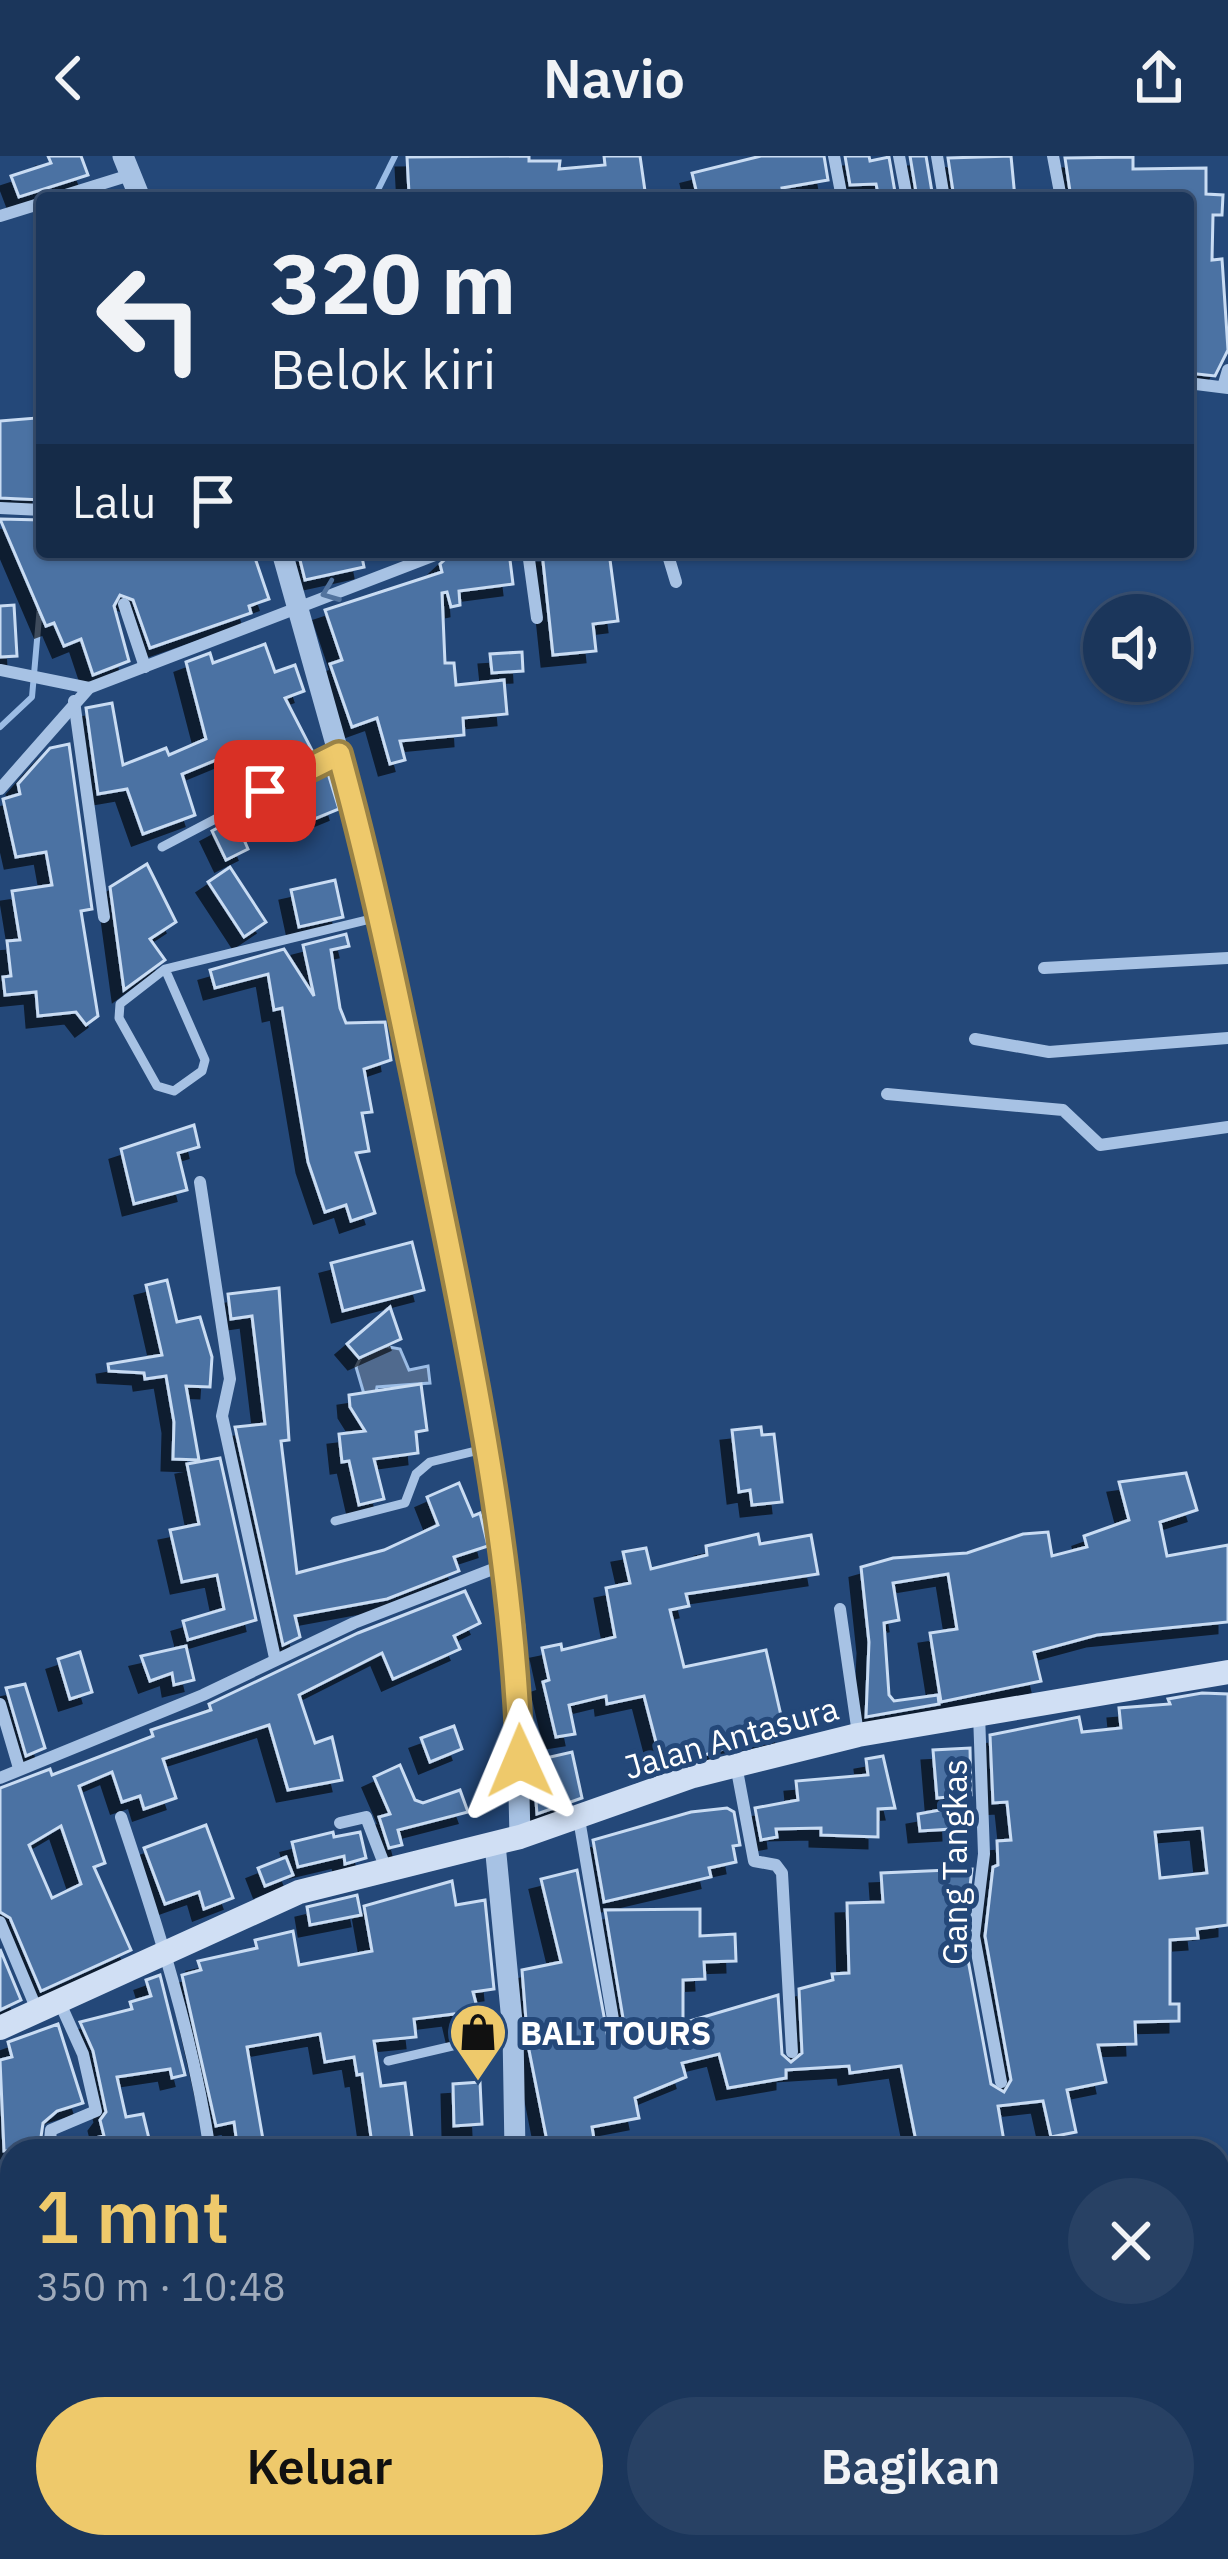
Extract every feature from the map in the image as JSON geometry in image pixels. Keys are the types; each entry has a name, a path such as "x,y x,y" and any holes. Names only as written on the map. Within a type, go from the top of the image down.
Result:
{"main road":[{"name":"Jalan Antasura","path":"0,2028 280,1899 520,1837 736,1765 858,1735 1228,1672"}],"street":[{"path":"834,156 841,192"},
{"path":"899,156 907,192"},
{"path":"937,156 943,192"},
{"path":"1053,156 1060,192"},
{"path":"69,192 126,165"},
{"path":"0,216 36,204"},
{"path":"1194,384 1226,387 1228,370"},
{"path":"0,508 36,510"},
{"path":"284,558 379,917 488,1448 519,1676 520,1837"},
{"path":"0,789 89,688 427,558"},
{"path":"529,558 537,618"},
{"path":"669,558 676,582"},
{"path":"124,604 145,668"},
{"path":"7,672 89,688"},
{"path":"74,701 104,917"},
{"path":"1044,968 1228,958"},
{"path":"975,1039 1049,1052 1228,1038"},
{"path":"887,1094 1063,1110 1100,1145 1228,1127"},
{"path":"200,1182 230,1379 223,1416 275,1658"},
{"path":"0,1778 203,1695 275,1658 507,1564"},
{"path":"840,1609 858,1735"},
{"path":"0,1704 19,1768"},
{"name":"Gang Tangkas","path":"979,1713 984,1854 974,1936 1001,2081"},
{"path":"736,1765 754,1862 776,1864 782,1873 792,2052"},
{"path":"121,1817 166,1951 200,2083 208,2139"},
{"path":"340,1823 366,1817 386,1869"},
{"path":"579,1819 615,2031"},
{"path":"495,1844 513,2032 515,2139"},
{"path":"0,1922 82,2054 96,2111 51,2130 50,2139"}],"lane":[{"path":"162,847 339,754"},
{"path":"165,969 205,1060 202,1071 174,1091 157,1086 118,1008 165,969 379,917"},
{"path":"335,1521 405,1503 422,1467 488,1448"},
{"path":"388,2061 513,2032"},
{"path":"674,2559 687,2559"}],"water":[{"path":"384,1346 400,1349 409,1370 428,1366 430,1383 377,1387 375,1398 364,1394 356,1367 361,1357"}],"building":[{"path":"48,156 81,156 88,175 19,197 11,176 51,163"},
{"path":"529,156 529,161 560,161 559,169 605,165 604,156 640,156 645,192 409,192 407,157"},
{"path":"761,156 824,156 828,180 782,188 783,192 697,192 692,173"},
{"path":"845,156 869,156 870,161 889,157 895,192 878,192 876,184 850,185"},
{"path":"910,156 926,156 932,192 916,192"},
{"path":"1011,156 1014,192 953,192 948,158"},
{"path":"1133,157 1133,169 1206,168 1206,194 1223,195 1222,215 1213,215 1212,260 1222,259 1228,350 1215,376 1194,374 1194,192 1070,192 1065,158"},
{"path":"36,418 36,500 0,498 0,421"},
{"path":"0,519 36,520 36,558 255,558 269,599 249,606 251,613 150,648 133,600 120,595 114,606 129,661 93,675 81,639 64,646 54,623 46,626"},
{"path":"300,558 362,558 364,567 305,580"},
{"path":"446,558 510,558 513,584 459,591 460,605 451,607 447,592 442,593 445,663 454,663 456,685 504,680 507,714 463,718 464,735 400,741 405,760 390,764 377,718 352,727 330,664 342,660 325,610 442,572 440,564"},
{"path":"543,558 610,558 618,621 593,624 596,651 553,655"},
{"path":"14,605 17,656 0,657 0,606"},
{"path":"265,644 275,672 295,665 304,691 285,698 315,756 283,773 270,744 258,751 255,744 182,774 195,815 143,834 127,789 98,794 86,708 112,703 123,765 166,748 169,755 206,739 186,662 210,653 213,663"},
{"path":"522,652 523,671 492,673 490,654"},
{"path":"69,744 92,909 81,911 98,1016 86,1025 76,1012 38,1016 36,992 5,995 3,977 11,976 7,941 20,940 12,891 52,885 46,852 16,857 3,799 20,794 18,784 50,748"},
{"path":"327,770 339,809 290,829 285,815 242,835 248,849 226,860 212,831"},
{"path":"147,864 176,922 150,939 165,960 124,990 110,887"},
{"path":"230,867 266,922 244,937 208,882"},
{"path":"335,880 343,917 299,927 291,890"},
{"path":"346,934 349,946 331,950 340,1008 346,1023 385,1022 391,1060 364,1069 372,1112 362,1113 369,1151 356,1153 375,1213 351,1221 346,1205 325,1212 308,1162 282,1008 274,1010 268,974 215,988 210,970 284,949 314,996 303,945"},
{"path":"194,1125 199,1147 178,1153 187,1190 134,1204 121,1149"},
{"path":"412,1242 424,1290 343,1311 331,1263"},
{"path":"167,1280 177,1322 200,1317 212,1357 210,1387 186,1386 199,1460 173,1459 174,1422 166,1376 145,1379 144,1373 109,1371 108,1364 162,1355 146,1285"},
{"path":"279,1288 289,1440 281,1441 297,1573 384,1550 438,1525 427,1497 459,1483 473,1516 480,1513 488,1546 454,1557 459,1571 387,1599 295,1616 300,1637 283,1645 235,1427 265,1424 252,1316 231,1319 228,1294"},
{"path":"390,1307 401,1339 359,1358 347,1344"},
{"path":"421,1384 427,1430 416,1432 418,1453 374,1459 384,1499 359,1505 349,1461 342,1462 339,1434 365,1431 350,1407 349,1395"},
{"path":"761,1427 762,1435 774,1434 782,1502 752,1505 750,1490 739,1492 732,1430"},
{"path":"220,1458 256,1620 188,1640 183,1621 224,1609 217,1575 182,1582 170,1530 199,1524 187,1464"},
{"path":"1186,1473 1197,1510 1160,1522 1167,1556 1228,1545 1228,1622 1097,1635 1034,1652 1041,1681 941,1702 930,1633 957,1629 948,1574 893,1583 899,1620 884,1623 889,1695 894,1701 938,1695 939,1704 866,1717 869,1642 861,1567 893,1558 967,1553 1023,1534 1048,1532 1052,1556 1087,1547 1084,1536 1129,1520 1119,1482"},
{"path":"758,1534 760,1544 811,1535 818,1574 686,1594 689,1606 670,1610 684,1667 766,1650 785,1733 722,1743 723,1749 663,1769 644,1696 607,1704 606,1696 569,1705 575,1734 556,1737 543,1682 549,1680 542,1648 561,1644 562,1650 615,1637 606,1588 630,1583 623,1552 646,1548 651,1569 707,1555 706,1546"},
{"path":"465,1591 480,1623 454,1636 460,1649 393,1679 382,1653 299,1695 315,1743 332,1737 342,1780 288,1790 269,1725 163,1759 176,1798 144,1809 140,1796 122,1802 112,1772 79,1786 105,1863 94,1867 131,1950 41,1991 10,1918 0,1912 0,1788 50,1769 52,1775 153,1736 151,1730 211,1710 209,1704 358,1633","holes":["61,1826 81,1884 52,1898 29,1845"]},
{"path":"186,1646 194,1680 174,1685 172,1673 150,1681 141,1656"},
{"path":"80,1652 92,1692 70,1699 58,1659"},
{"path":"25,1684 45,1748 26,1756 6,1688"},
{"path":"1202,1693 1228,1694 1228,1925 1197,1929 1198,1938 1170,1940 1170,2004 1179,2004 1179,2021 1135,2022 1136,2044 1098,2045 1106,2082 1067,2090 1076,2132 1051,2137 1043,2101 998,2106 1004,2139 916,2139 901,2066 850,2073 849,2066 786,2070 786,2078 728,2088 719,2054 682,2063 686,2077 635,2098 639,2118 592,2127 594,2139 547,2139 528,2045 522,1970 561,1962 541,1879 577,1870 608,2038 618,2041 625,2030 605,1910 700,1909 700,1936 735,1934 736,1961 704,1962 705,1979 683,1980 683,2023 778,1995 782,2054 791,2062 802,2053 799,1989 833,1980 832,1974 849,1973 847,1903 883,1902 881,1873 972,1869 964,1938 991,2084 1004,2092 1011,2080 985,1936 993,1867 998,1865 997,1841 1011,1840 1007,1802 993,1803 990,1735 1079,1717 1082,1732 1121,1728 1119,1708 1170,1704 1168,1699","holes":["1202,1828 1207,1873 1160,1878 1155,1832"]},
{"path":"454,1726 462,1749 430,1762 421,1738"},
{"path":"970,1748 971,1795 937,1798 933,1750"},
{"path":"572,1752 582,1798 537,1814 533,1761"},
{"path":"883,1756 895,1808 878,1809 878,1837 821,1835 821,1828 776,1829 777,1837 761,1840 755,1808 798,1800 796,1781 868,1775 866,1759"},
{"path":"400,1765 415,1800 423,1803 460,1790 468,1812 398,1830 402,1845 389,1848 379,1817 390,1814 374,1777"},
{"path":"727,1808 734,1812 740,1845 733,1846 736,1862 709,1868 711,1877 604,1902 593,1840 691,1812"},
{"path":"951,1808 952,1829 920,1831 918,1814"},
{"path":"206,1825 233,1898 204,1909 199,1892 165,1904 144,1848"},
{"path":"333,1832 334,1837 360,1832 366,1858 345,1864 344,1856 298,1867 292,1842"},
{"path":"286,1857 293,1875 265,1886 258,1868"},
{"path":"452,1881 456,1905 485,1900 494,1989 473,1992 483,2030 459,2035 454,2014 414,2019 416,2037 374,2041 381,2086 405,2083 412,2137 401,2139 371,2139 362,2074 357,2075 354,2057 325,2062 320,2034 247,2047 263,2139 236,2139 234,2122 216,2126 182,1975 201,1970 198,1961 257,1948 255,1940 293,1931 299,1965 372,1951 364,1906"},
{"path":"357,1895 361,1915 310,1925 307,1907"},
{"path":"0,1949 21,2000 0,2010"},
{"path":"160,1975 185,2075 172,2078 170,2069 117,2077 126,2117 143,2114 149,2139 91,2139 104,2136 100,2120 106,2112 93,2051 80,2022 132,2009 130,2002 151,1996 146,1980"},
{"path":"58,2024 83,2103 57,2111 43,2123 41,2139 3,2139 0,2060 12,2057 8,2042"},
{"path":"480,2082 482,2124 454,2126 453,2084"}],"waterway":[{"path":"377,192 395,156"},
{"path":"0,727 32,697 40,606"}],"place":[{"name":"BALI TOURS","path":"478,2083"}],"route":[{"path":"265,791 339,754 364,844 488,1448 514,1627 520,1761"}]}
